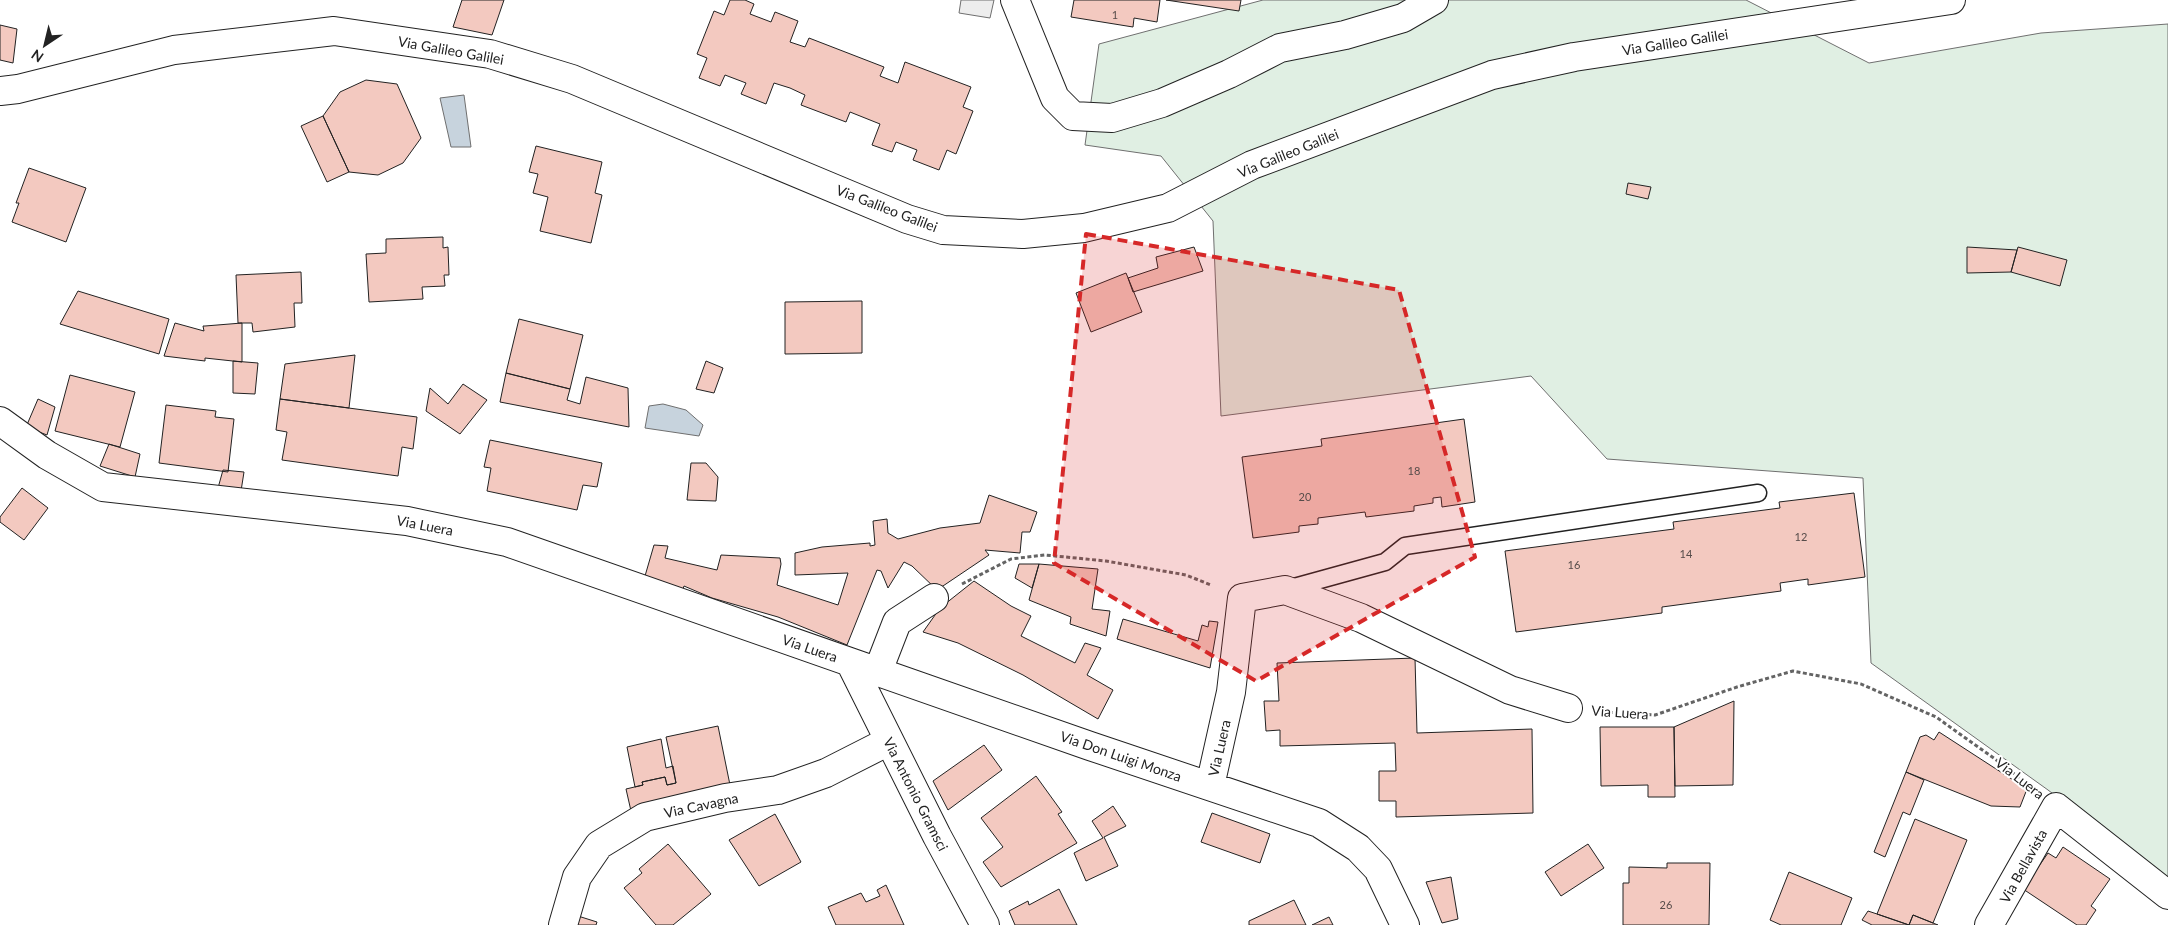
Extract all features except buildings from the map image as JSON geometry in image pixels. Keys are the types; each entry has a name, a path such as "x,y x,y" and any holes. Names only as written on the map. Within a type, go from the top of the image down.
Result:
{"street":[{"path":"1015,0 1055,98 1073,116 1112,118 1162,103 1228,74 1280,48 1345,35 1394,20 1434,0"},
{"name":"Via Galileo Galilei","path":"0,91 18,89 174,50 334,31 496,56 572,79 907,219 942,230 1023,234 1084,228 1168,208 1252,165 1492,75 1574,57 1951,0"},
{"name":"Via Luera","path":"0,421 47,455 103,487 407,520 507,542 850,662"},
{"path":"1242,598 1285,590 1361,618 1510,690 1568,708"},
{"path":"878,672 897,622 934,598"},
{"name":"Via Luera","path":"1210,786 1231,692 1242,598"},
{"name":"Via Don Luigi Monza","path":"850,662 1320,823 1358,848 1378,869 1405,925"},
{"name":"Via Antonio Gramsci","path":"850,662 937,836 985,925"},
{"name":"Via Cavagna","path":"563,925 577,877 599,846 645,817 725,798 778,790 826,773 889,741"},
{"name":"Via Luera","path":"2056,807 2168,895"},
{"name":"Via Bellavista","path":"1989,925 2056,807"}],"lane":[{"path":"1285,590 1385,562 1405,546 1758,494"}],"path":[{"path":"934,598 1011,559 1045,555 1106,560 1186,575 1242,598"},
{"name":"Via Luera","path":"1568,708 1655,715 1737,687 1793,671 1861,684 1936,717 1995,759 2056,807"}],"highlighted area":[{"path":"1086,234 1399,290 1475,557 1256,681 1054,563"}],"green space":[{"path":"1263,0 1746,0 1869,63 2041,33 2168,24 2168,882 2048,790 1871,663 1863,478 1607,459 1531,376 1221,416 1213,221 1161,156 1085,145 1099,44"}],"shaded area":[{"path":"961,0 994,0 990,18 959,13"},
{"path":"464,95 471,147 451,147 440,98"},
{"path":"663,404 686,410 703,425 699,436 645,428 649,406"}]}
